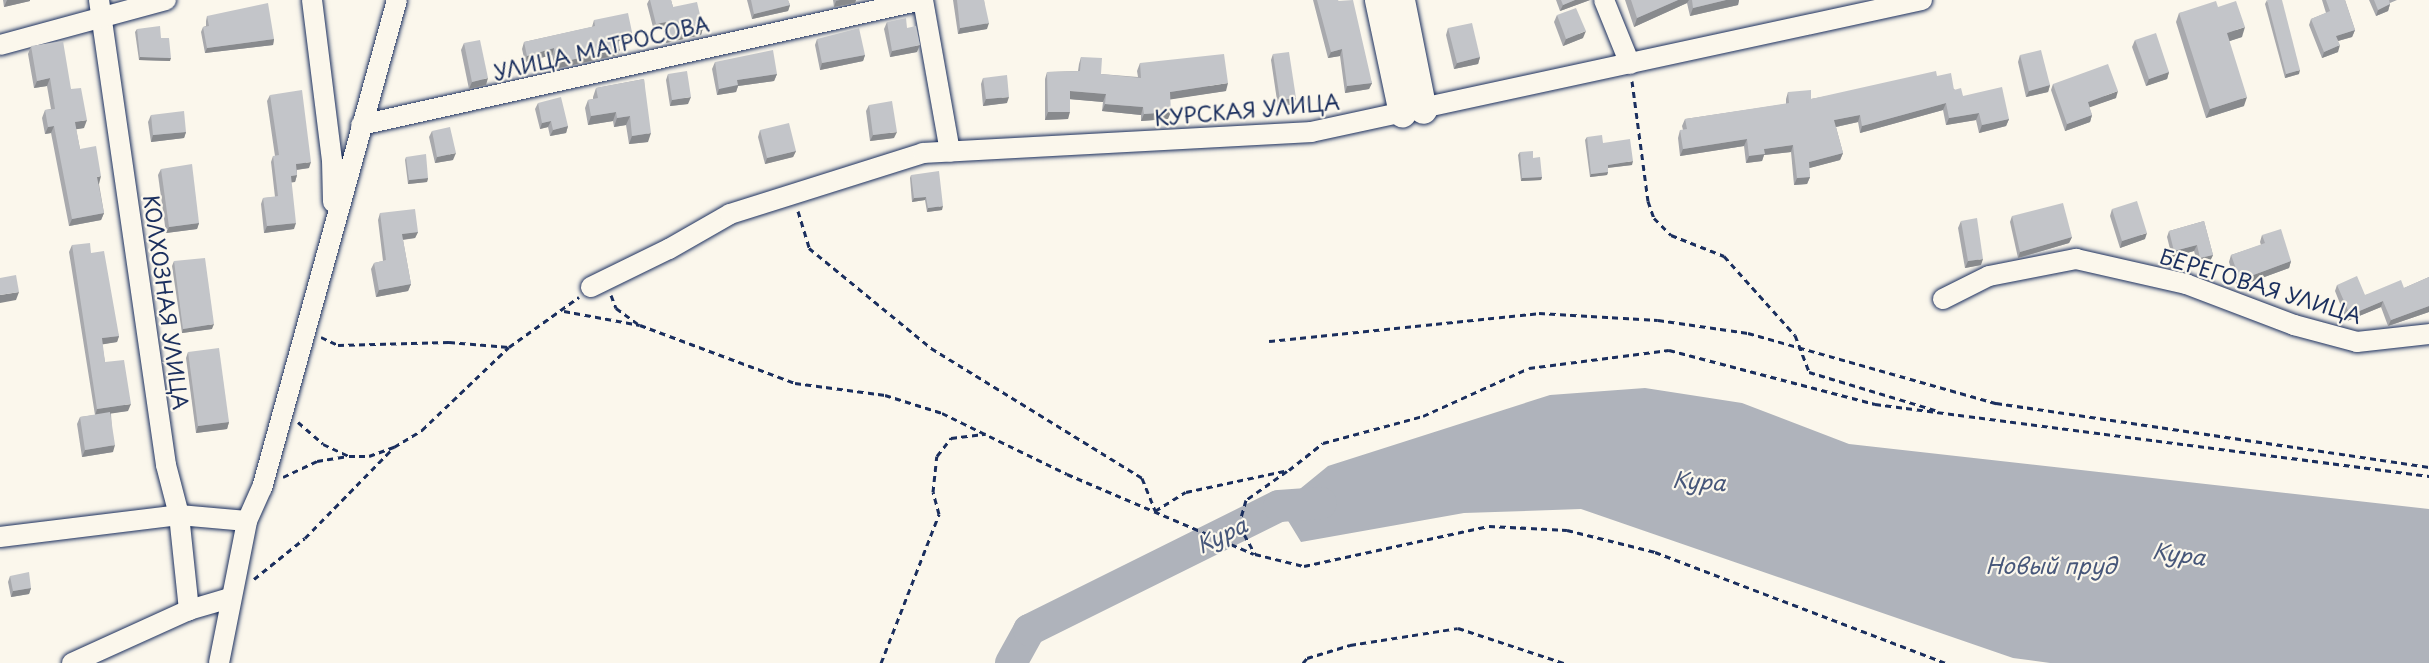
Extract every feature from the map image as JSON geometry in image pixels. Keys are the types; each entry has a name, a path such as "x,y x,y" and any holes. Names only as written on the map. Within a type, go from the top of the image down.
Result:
{"street":[{"path":"0,45 100,8 166,0"},
{"path":"312,0 331,149 334,220"},
{"path":"219,663 247,521 262,488 396,0"},
{"path":"923,0 950,152"},
{"name":"УЛИЦА МАТРОСОВА","path":"361,125 923,0"},
{"path":"1378,0 1413,112"},
{"path":"1401,0 1413,112"},
{"path":"1604,0 1630,64"},
{"name":"КУРСКАЯ УЛИЦА","path":"591,287 730,214 798,190 923,153 1311,132 1413,112 1922,0"},
{"name":"КОЛХОЗНАЯ УЛИЦА","path":"100,8 166,465 179,515 189,610"},
{"name":"БЕРЕГОВАЯ УЛИЦА","path":"1943,299 1989,276 2076,259 2186,284 2294,325 2357,342 2429,334"},
{"path":"0,537 179,515 247,521"},
{"path":"72,663 189,610 230,598"}],"path":[{"path":"1630,64 1648,201 1654,218 1671,235 1724,256 1795,335 1809,372 1944,413"},
{"path":"798,190 798,218 809,248 931,348 1142,478 1155,511"},
{"path":"618,274 610,294 616,308 640,324"},
{"path":"262,488 317,461 349,456 369,456 394,447 422,430 510,347 564,311 591,287"},
{"path":"564,311 640,324 795,383 885,395 942,413 1155,511 1255,554 1304,566 1489,526 1567,530 1655,552 1946,663"},
{"path":"1269,341 1539,314 1658,320 1748,333 1996,403 2429,467"},
{"path":"306,331 338,345 449,342 510,347"},
{"path":"1255,554 1239,525 1246,500 1323,443 1423,416 1529,368 1670,350 1875,404 2429,476"},
{"path":"283,408 323,444 349,456"},
{"path":"881,663 939,514 933,492 937,456 951,438 987,434"},
{"path":"230,598 305,538 394,447"},
{"path":"1155,511 1186,492 1289,470"},
{"path":"1303,663 1307,658 1350,645 1458,628 1564,663"}],"water":[{"name":"Новый пруд","path":"1645,388 1742,403 1849,444 2429,509 2429,663 2050,663 2013,658 1581,509 1464,513 1301,542 1279,506 1328,466 1550,395"}],"building":[{"path":"650,0 671,0 673,7 697,2 703,28 669,36 666,22 656,24"},
{"path":"751,0 788,0 790,5 754,14"},
{"path":"957,0 984,0 989,23 960,28"},
{"path":"1317,0 1353,0 1372,83 1347,86 1342,49 1331,52"},
{"path":"1561,0 1575,0 1563,5"},
{"path":"1631,0 1678,0 1637,18"},
{"path":"1692,0 1726,0 1693,8"},
{"path":"2267,0 2282,0 2300,70 2286,74"},
{"path":"2326,0 2345,0 2355,30 2336,36 2340,45 2324,52 2311,19 2330,11"},
{"path":"2374,0 2389,0 2390,4 2378,10"},
{"path":"2216,1 2218,7 2236,1 2245,27 2227,33 2247,97 2210,109 2179,13"},
{"path":"268,3 274,39 207,48 203,27 209,26 207,16"},
{"path":"1576,8 1586,31 1566,39 1557,15"},
{"path":"628,13 632,32 617,35 620,49 557,63 554,48 527,56 524,42 595,26 594,20"},
{"path":"906,18 907,28 916,26 920,45 892,51 887,22"},
{"path":"1472,23 1480,57 1457,63 1448,28"},
{"path":"160,26 161,38 169,38 171,58 140,57 137,29"},
{"path":"859,28 865,55 822,63 817,39"},
{"path":"2156,33 2169,72 2149,79 2135,40"},
{"path":"480,40 488,78 472,82 464,43"},
{"path":"63,41 71,89 81,88 87,120 75,122 80,149 96,146 101,176 97,177 104,213 72,219 54,126 48,127 45,110 55,109 50,78 37,81 31,46"},
{"path":"773,50 777,74 737,80 738,85 719,89 715,62"},
{"path":"2041,50 2050,85 2029,91 2020,55"},
{"path":"1289,52 1296,98 1280,100 1273,54"},
{"path":"1224,54 1228,83 1170,92 1171,112 1144,114 1143,107 1105,104 1106,94 1070,91 1070,112 1048,112 1047,72 1080,71 1081,57 1102,58 1101,74 1141,78 1140,63"},
{"path":"2108,64 2118,91 2088,102 2092,115 2067,124 2053,84"},
{"path":"687,71 691,97 672,100 668,74"},
{"path":"1936,71 1937,76 1951,73 1954,90 1961,88 1963,96 2002,87 2009,119 1982,125 1979,113 1949,118 1946,103 1862,126 1860,115 1834,120 1843,153 1809,162 1810,177 1797,178 1793,145 1764,149 1765,154 1749,156 1747,139 1683,149 1680,130 1687,129 1685,119 1789,103 1788,92 1811,90 1811,99"},
{"path":"1007,75 1009,97 986,99 983,78"},
{"path":"644,79 651,133 632,136 630,116 617,118 616,112 591,116 588,100 598,98 596,88"},
{"path":"302,90 311,162 296,164 297,175 291,176 296,223 267,226 263,198 278,196 273,156 279,155 270,95"},
{"path":"561,97 568,126 553,130 551,121 542,123 538,103"},
{"path":"892,101 897,132 873,135 869,105"},
{"path":"184,111 186,132 153,135 151,115"},
{"path":"789,123 796,151 767,158 760,130"},
{"path":"450,127 456,153 437,157 432,131"},
{"path":"1602,135 1603,143 1630,139 1633,161 1608,165 1608,172 1591,174 1587,137"},
{"path":"1533,151 1533,158 1540,157 1542,177 1522,178 1520,152"},
{"path":"426,154 428,178 409,180 406,157"},
{"path":"192,164 199,223 169,227 161,169"},
{"path":"939,171 943,206 928,208 926,197 914,198 911,175"},
{"path":"2137,201 2147,233 2122,241 2112,209"},
{"path":"2063,203 2072,237 2020,252 2012,216"},
{"path":"415,209 418,232 402,234 411,284 379,290 374,263 386,260 380,213"},
{"path":"1977,218 1983,259 1968,261 1961,221"},
{"path":"2204,221 2213,255 2200,258 2197,245 2174,251 2169,231"},
{"path":"2281,229 2291,261 2240,280 2231,255 2265,243 2262,235"},
{"path":"90,243 91,253 104,251 119,336 102,338 105,362 124,360 131,404 97,409 72,245"},
{"path":"205,258 214,324 183,329 174,261"},
{"path":"16,275 19,292 0,295 0,278"},
{"path":"2357,276 2365,295 2401,280 2404,288 2429,277 2429,306 2391,320 2383,301 2350,315 2337,285"},
{"path":"219,348 229,422 198,426 188,352"},
{"path":"110,412 115,445 85,450 80,417"},
{"path":"29,572 31,588 13,591 10,576"}],"waterway":[{"name":"Кура","path":"1011,663 1029,630 1279,506 1321,503"}]}
